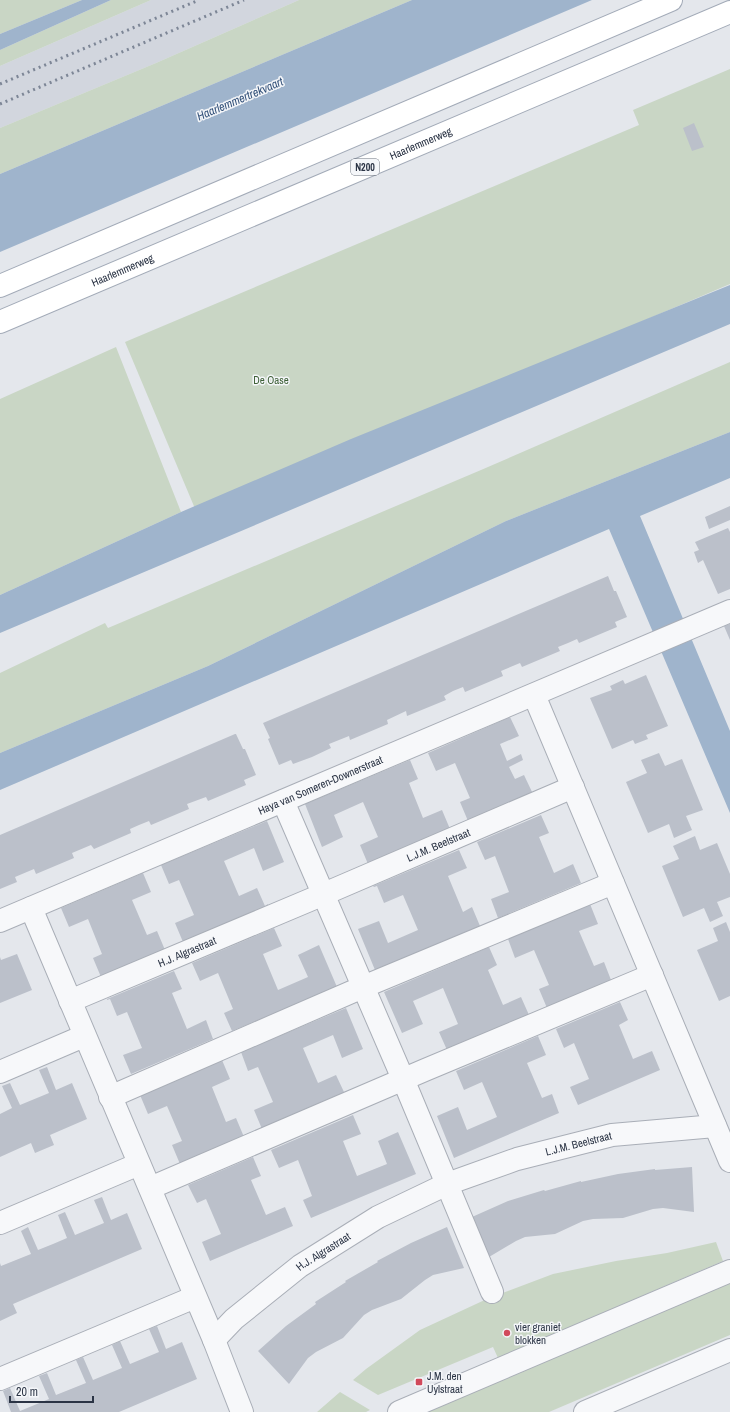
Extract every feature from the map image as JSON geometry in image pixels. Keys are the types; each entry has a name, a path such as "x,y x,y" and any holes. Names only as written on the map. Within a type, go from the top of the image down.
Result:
{"main road":[{"path":"0,286 671,0"},
{"name":"Haarlemmerweg","path":"0,322 730,12"}],"street":[{"name":"Haya van Someren-Downerstraat","path":"0,921 730,611"},
{"path":"534,695 730,1161"},
{"name":"L.J.M. Beelstraat","path":"303,902 572,787"},
{"path":"283,801 324,894 354,991 403,1079 492,1292"},
{"path":"110,1097 354,991 613,883"},
{"name":"H.J. Algrastraat","path":"70,1001 303,902"},
{"path":"31,908 214,1340 242,1412"},
{"path":"150,1188 403,1079 652,975"},
{"path":"0,1072 84,1036"},
{"name":"L.J.M. Beelstraat","path":"447,1184 517,1159 612,1136 715,1126"},
{"path":"0,1223 139,1164"},
{"name":"H.J. Algrastraat","path":"214,1340 234,1319 300,1266 378,1217 447,1184"},
{"path":"400,1412 730,1271"},
{"path":"0,1379 195,1297"},
{"path":"585,1412 730,1350"}],"shaded area":[{"path":"151,0 299,0 156,63 0,128 0,66"}],"green space":[{"path":"0,0 82,0 0,34"},
{"path":"111,0 151,0 0,66 0,50"},
{"path":"299,0 412,0 0,174 0,128 156,63"},
{"name":"De Oase","path":"730,69 730,284 196,511 125,342 639,125 633,110"},
{"path":"116,347 181,512 0,595 0,399"},
{"path":"730,362 730,432 506,521 208,666 0,753 0,673 105,623 108,628 481,470"},
{"path":"716,1242 723,1261 498,1358 493,1347 378,1395 353,1380 420,1330 489,1298 553,1274 616,1261 667,1253"},
{"path":"730,1281 730,1335 549,1412 427,1412"},
{"path":"340,1392 370,1410 366,1412 317,1412"}],"water":[{"path":"82,0 111,0 0,50 0,34"},
{"name":"Haarlemmertrekvaart","path":"412,0 592,0 0,252 0,174"},
{"path":"730,285 730,324 0,633 0,595 181,512 351,439"},
{"path":"730,432 730,478 640,516 730,731 730,813 609,529 0,790 0,753 208,666 506,521"}],"building":[{"path":"694,123 704,147 692,151 683,128"},
{"path":"730,506 730,520 709,529 705,517"},
{"path":"728,528 730,532 730,589 718,594 703,560 698,563 694,552 699,550 695,542"},
{"path":"608,576 627,617 615,622 617,627 579,643 577,639 558,647 560,651 522,667 520,663 501,671 503,676 465,692 463,687 453,691 444,696 446,700 407,716 406,711 387,720 388,724 350,740 349,736 329,744 331,748 312,757 293,764 291,760 279,765 268,739 270,738 263,723"},
{"path":"730,624 730,640 724,626"},
{"path":"646,675 668,726 646,735 648,739 635,744 633,740 612,749 590,698 612,690 610,686 623,680 625,684"},
{"path":"510,717 519,736 500,744 507,761 521,754 523,760 509,767 515,779 524,775 533,794 468,821 460,802 470,798 455,763 436,771 428,753"},
{"path":"235,734 243,749 245,749 256,775 244,780 246,785 208,801 206,797 187,804 189,809 151,825 149,821 139,825 130,829 131,833 94,849 91,845 72,853 74,858 36,874 34,869 15,877 17,882 0,889 0,835"},
{"path":"659,753 665,766 682,759 703,810 686,816 692,830 674,838 669,824 648,833 626,782 647,773 641,760"},
{"path":"410,760 418,779 409,783 423,818 442,810 450,829 368,864 360,845 378,837 363,802 334,815 343,837 322,847 305,804"},
{"path":"541,815 549,833 539,837 554,873 573,864 581,883 498,918 491,899 509,892 495,856 485,860 477,842"},
{"path":"267,821 284,862 263,871 254,848 224,861 239,896 257,888 265,906 268,904 268,906 183,942 175,923 194,915 179,880 169,884 161,865"},
{"path":"695,836 700,850 717,843 730,874 730,897 717,902 723,916 710,922 704,908 683,917 662,866 679,859 673,846"},
{"path":"459,850 467,868 448,876 463,912 472,907 480,926 375,970 358,929 379,921 388,943 418,930 403,895 384,903 377,886 373,886"},
{"path":"143,873 151,892 132,900 147,935 157,931 165,950 101,977 93,958 102,954 88,919 69,927 61,908"},
{"path":"590,904 598,924 579,931 594,966 604,962 611,980 614,978 614,980 547,1008 539,989 549,985 534,950 515,958 508,939"},
{"path":"726,922 730,932 730,996 719,1001 697,950 718,941 713,928"},
{"path":"274,928 282,946 263,954 278,990 308,977 298,955 319,945 337,987 232,1031 224,1013 233,1009 218,973 200,981 192,963"},
{"path":"489,947 497,965 488,970 503,1005 521,997 529,1015 447,1050 439,1032 458,1024 443,988 413,1001 423,1024 402,1033 384,992"},
{"path":"17,954 32,990 0,1003 0,957 1,960"},
{"path":"174,971 182,989 172,993 187,1029 206,1020 213,1039 131,1074 123,1055 142,1048 127,1012 117,1016 110,999 107,999"},
{"path":"620,1002 628,1020 619,1025 633,1059 652,1051 660,1070 578,1105 570,1087 589,1079 574,1043 564,1048 556,1029"},
{"path":"346,1008 363,1049 342,1058 333,1035 303,1048 318,1083 336,1075 344,1092 348,1092 262,1129 254,1110 273,1102 258,1067 248,1071 241,1052"},
{"path":"538,1036 546,1055 527,1063 542,1098 552,1094 559,1113 454,1158 437,1116 458,1107 467,1130 497,1117 482,1082 464,1090 456,1071"},
{"path":"222,1060 230,1079 212,1087 226,1122 236,1118 244,1137 180,1164 172,1145 182,1141 167,1106 148,1114 140,1095"},
{"path":"47,1067 56,1090 72,1083 87,1119 50,1135 54,1145 35,1153 31,1143 0,1157 0,1114 12,1108 2,1086 10,1083 20,1105 49,1093 39,1070"},
{"path":"353,1115 361,1134 343,1141 357,1176 387,1164 378,1141 398,1132 416,1174 311,1218 303,1200 312,1196 298,1160 279,1168 271,1150"},
{"path":"253,1157 261,1176 251,1180 266,1215 285,1207 293,1226 210,1261 202,1242 221,1234 206,1199 197,1203 188,1185"},
{"path":"692,1167 694,1212 663,1208 653,1209 623,1218 593,1219 583,1221 555,1234 525,1237 489,1257 472,1217 508,1201 581,1181 655,1169"},
{"path":"102,1197 111,1220 127,1213 142,1249 13,1304 17,1313 0,1321 0,1263 1,1266 31,1254 21,1231 28,1227 38,1250 67,1238 58,1215 65,1212 75,1235 104,1223 94,1200"},
{"path":"447,1227 464,1268 433,1275 401,1299 372,1310 364,1315 343,1338 316,1352 308,1358 289,1384 258,1351 286,1326 316,1304 315,1302 346,1282 345,1281 378,1262 377,1261 411,1243"},
{"path":"157,1326 166,1349 182,1342 197,1379 119,1412 11,1412 3,1391 10,1388 20,1411 49,1399 39,1376 47,1373 56,1395 86,1383 76,1360 83,1357 93,1380 122,1368 112,1345 120,1341 130,1364 159,1352 149,1329"}],"railway":[{"path":"0,84 199,0"},
{"path":"0,104 244,0"}],"place":[{"name":"vier graniet blokken","path":"507,1333"},
{"name":"J.M. den Uylstraat","path":"419,1382"}]}
